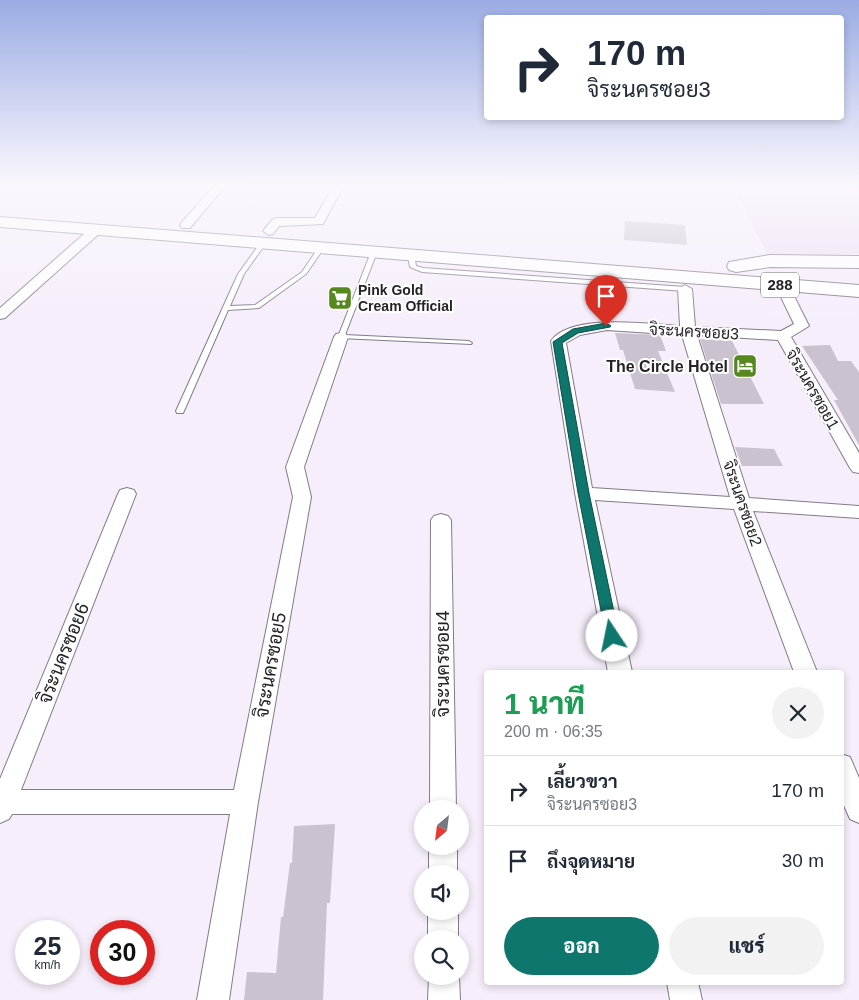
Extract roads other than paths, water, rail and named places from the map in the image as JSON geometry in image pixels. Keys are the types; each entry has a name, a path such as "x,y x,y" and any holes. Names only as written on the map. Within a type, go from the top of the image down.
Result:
{"main road":[{"name":"288","path":"153,232 266,237 859,275"},
{"name":"288","path":"230,232 321,248 411,255 693,284 859,291"},
{"path":"736,266 770,261 859,262"},
{"path":"693,284 859,300"}],"street":[{"path":"0,315 94,232"},
{"path":"266,237 270,232"},
{"name":"จิระนครซอย2","path":"693,284 688,331 741,503 805,670"},
{"path":"783,336 802,326 786,292"},
{"name":"จิระนครซอย3","path":"620,670 584,493 558,342 576,331 606,326 783,336"},
{"name":"จิระนครซอย1","path":"783,336 859,468"},
{"name":"จิระนครซอย5","path":"213,1000 245,802 302,497 296,467 341,337"},
{"path":"584,493 859,512"},
{"name":"จิระนครซอย6","path":"2,806 126,494"},
{"name":"จิระนครซอย4","path":"441,520 442,800"},
{"path":"844,773 859,811"},
{"path":"2,806 245,802"},
{"path":"444,985 444,1000"},
{"path":"683,985 686,1000"}],"lane":[{"path":"180,411 241,274 266,237"},
{"path":"226,308 257,307 304,273 321,248"},
{"path":"374,252 341,337 468,343"}],"place":[{"name":"Pink Gold Cream Official","path":"340,298"},
{"name":"The Circle Hotel","path":"745,366"}]}
